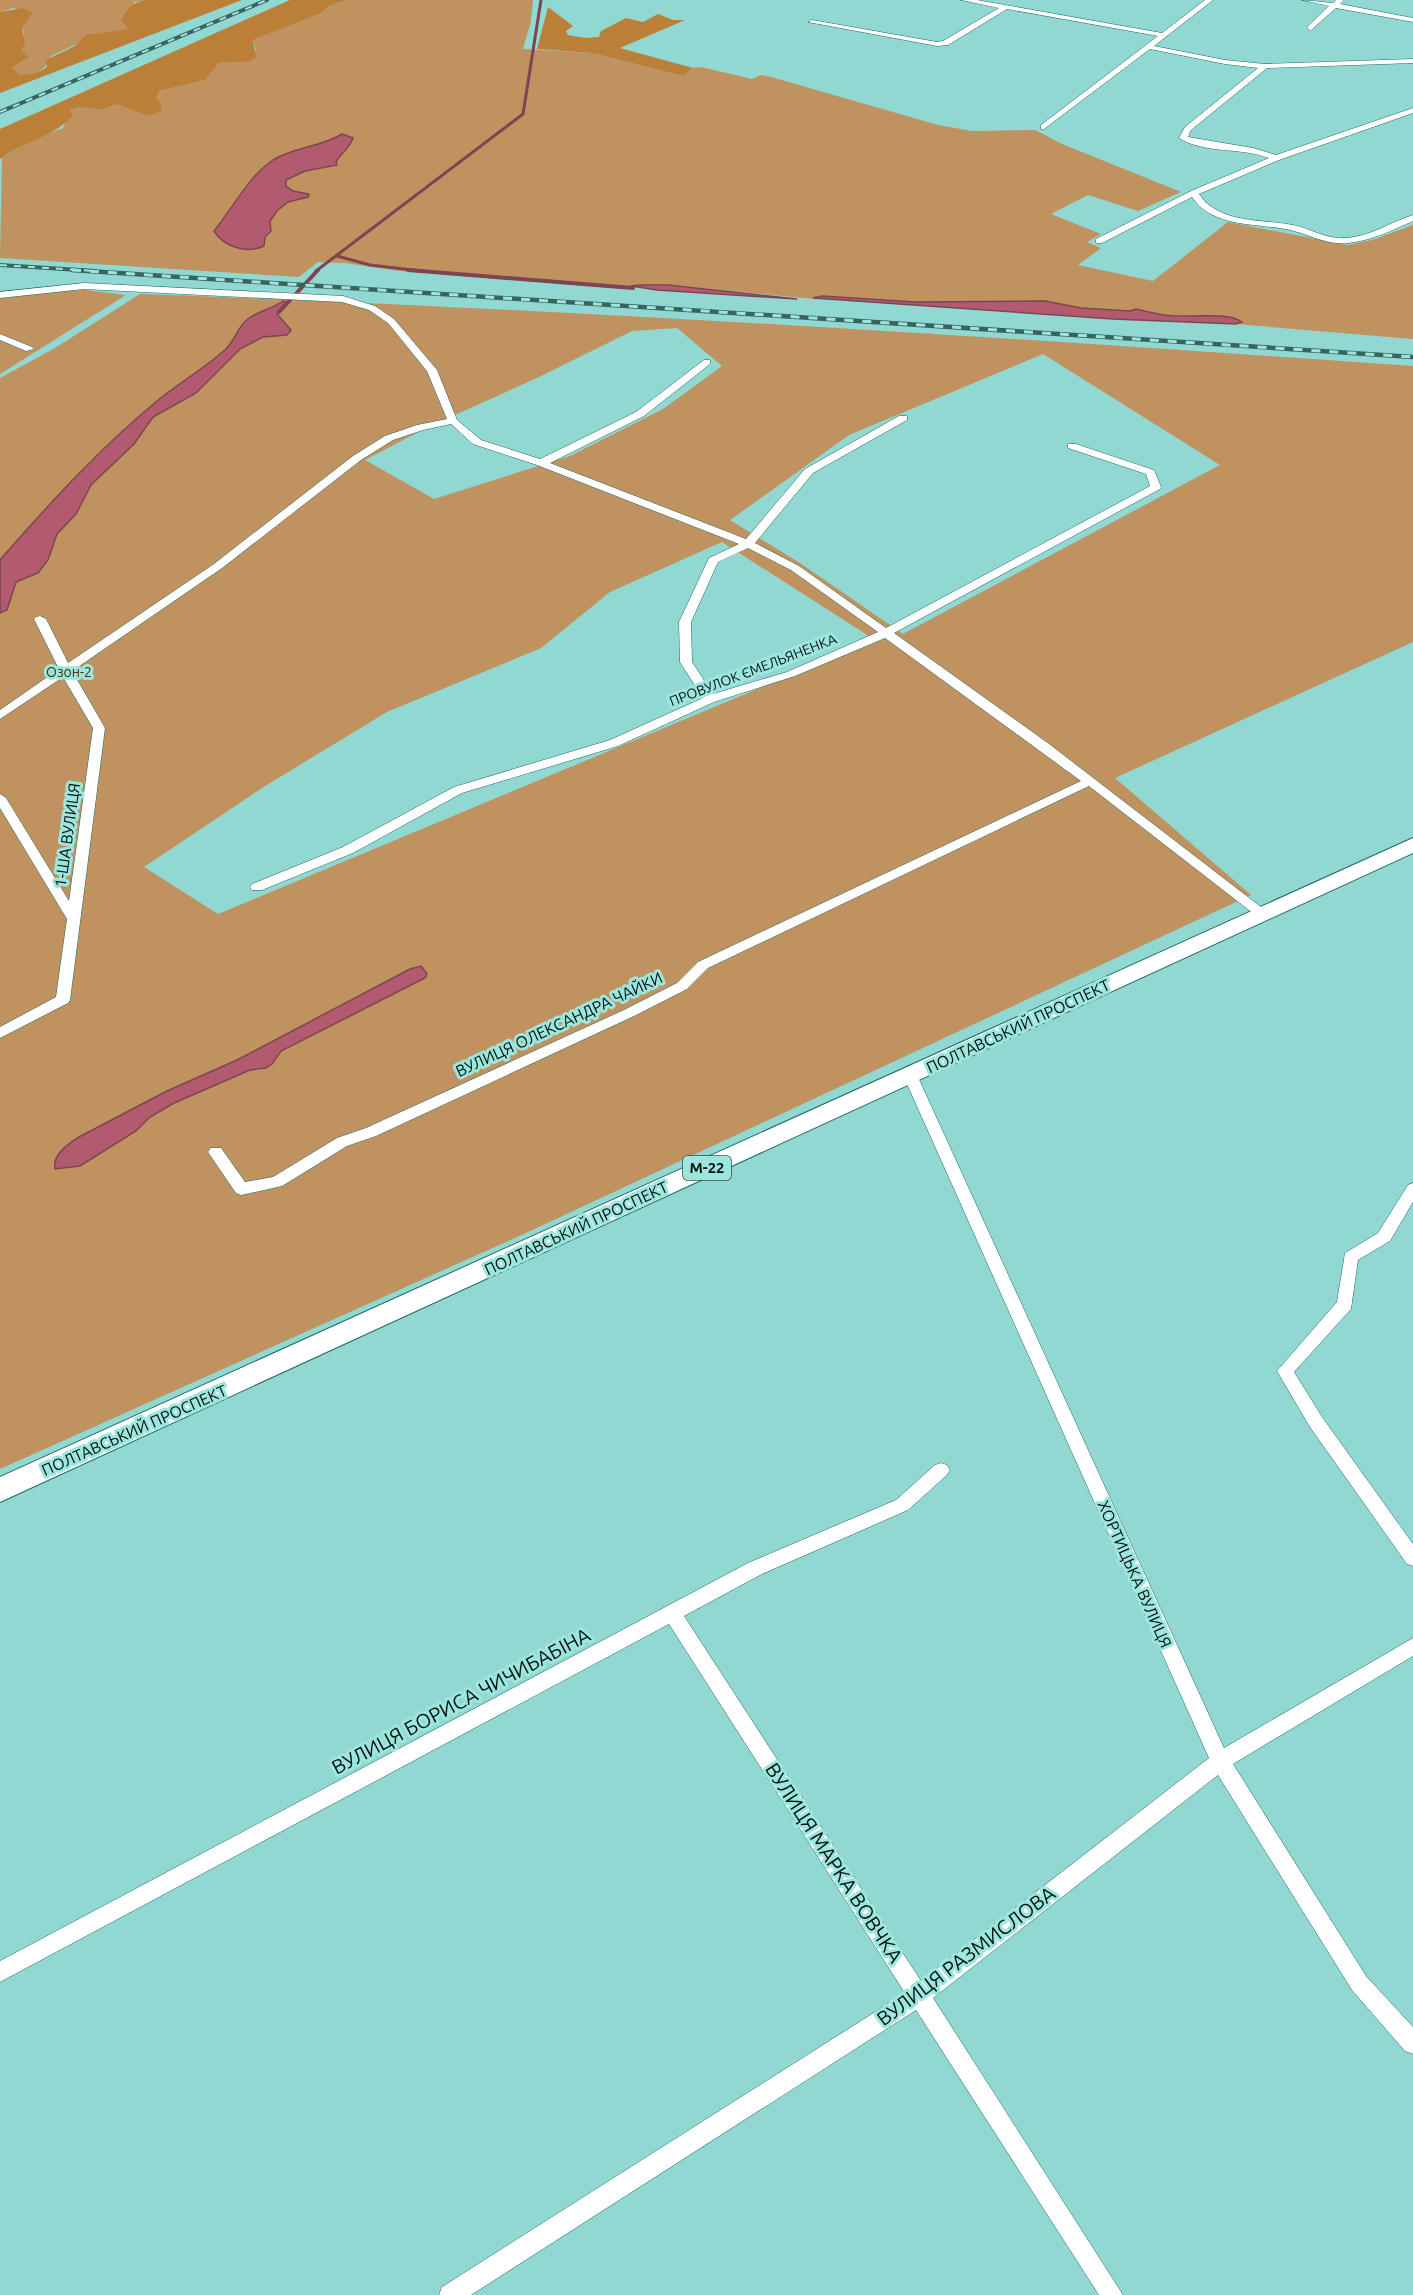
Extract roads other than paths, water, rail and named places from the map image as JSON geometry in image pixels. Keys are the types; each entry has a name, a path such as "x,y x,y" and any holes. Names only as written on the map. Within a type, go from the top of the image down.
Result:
{"highway":[{"name":"ПОЛТАВСЬКИЙ ПРОСПЕКТ","path":"0,1490 1413,845"}],"street":[{"path":"965,0 1005,4 1164,35"},
{"path":"1044,127 1209,0"},
{"path":"1306,0 1338,3 1413,20"},
{"path":"1310,29 1338,3"},
{"path":"812,22 937,44 945,43 1005,4"},
{"path":"1149,47 1226,62 1265,66 1413,61"},
{"path":"1265,66 1188,129 1184,138 1240,148 1276,158"},
{"path":"1099,241 1194,192 1276,158 1413,110"},
{"path":"1194,192 1197,200 1209,209 1238,220 1294,228 1338,241 1364,237 1413,218"},
{"path":"0,295 84,286 343,299 372,308 391,321 432,370 453,421 477,442 541,463 748,544 795,568 1090,781 1263,914"},
{"path":"0,337 29,349"},
{"path":"541,463 640,414 707,362"},
{"path":"710,699 686,662 685,622 713,560 748,544 809,471 903,418"},
{"path":"0,715 218,566 357,458 389,438 421,427 453,421"},
{"name":"ПРОВУЛОК ЄМЕЛЬЯНЕНКА","path":"257,887 348,850 458,790 614,743 710,699 790,674 886,633 1156,487 1150,472 1072,446"},
{"name":"1-ША ВУЛИЦЯ","path":"0,1033 63,1000 99,728 66,672 40,619"},
{"name":"ВУЛИЦЯ ОЛЕКСАНДРА ЧАЙКИ","path":"216,1152 241,1189 276,1182 342,1142 371,1132 629,1013 682,986 703,965 1090,781"},
{"path":"0,798 73,918"},
{"name":"ХОРТИЦЬКА ВУЛИЦЯ","path":"910,1075 1220,1761 1359,1983 1413,2043"},
{"path":"1413,1189 1384,1237 1351,1257 1345,1304 1285,1371 1316,1422 1413,1558"},
{"name":"ВУЛИЦЯ БОРИСА ЧИЧИБАБІНА","path":"0,1972 754,1569 902,1504 941,1470"},
{"name":"ВУЛИЦЯ МАРКА ВОВЧКА","path":"672,1613 1112,2295"},
{"name":"ВУЛИЦЯ РАЗМИСЛОВА","path":"450,2295 919,1996 1220,1761 1413,1646"}],"waterway":[{"path":"316,271 523,114 541,0"},
{"path":"337,256 370,265 421,271"},
{"path":"279,312 318,270"},
{"path":"408,270 633,288"}],"railway":[{"path":"0,112 267,0"},
{"path":"0,265 95,271"},
{"path":"72,270 1413,357"}],"park label":[{"name":"Озон-2","path":"69,672"}]}
